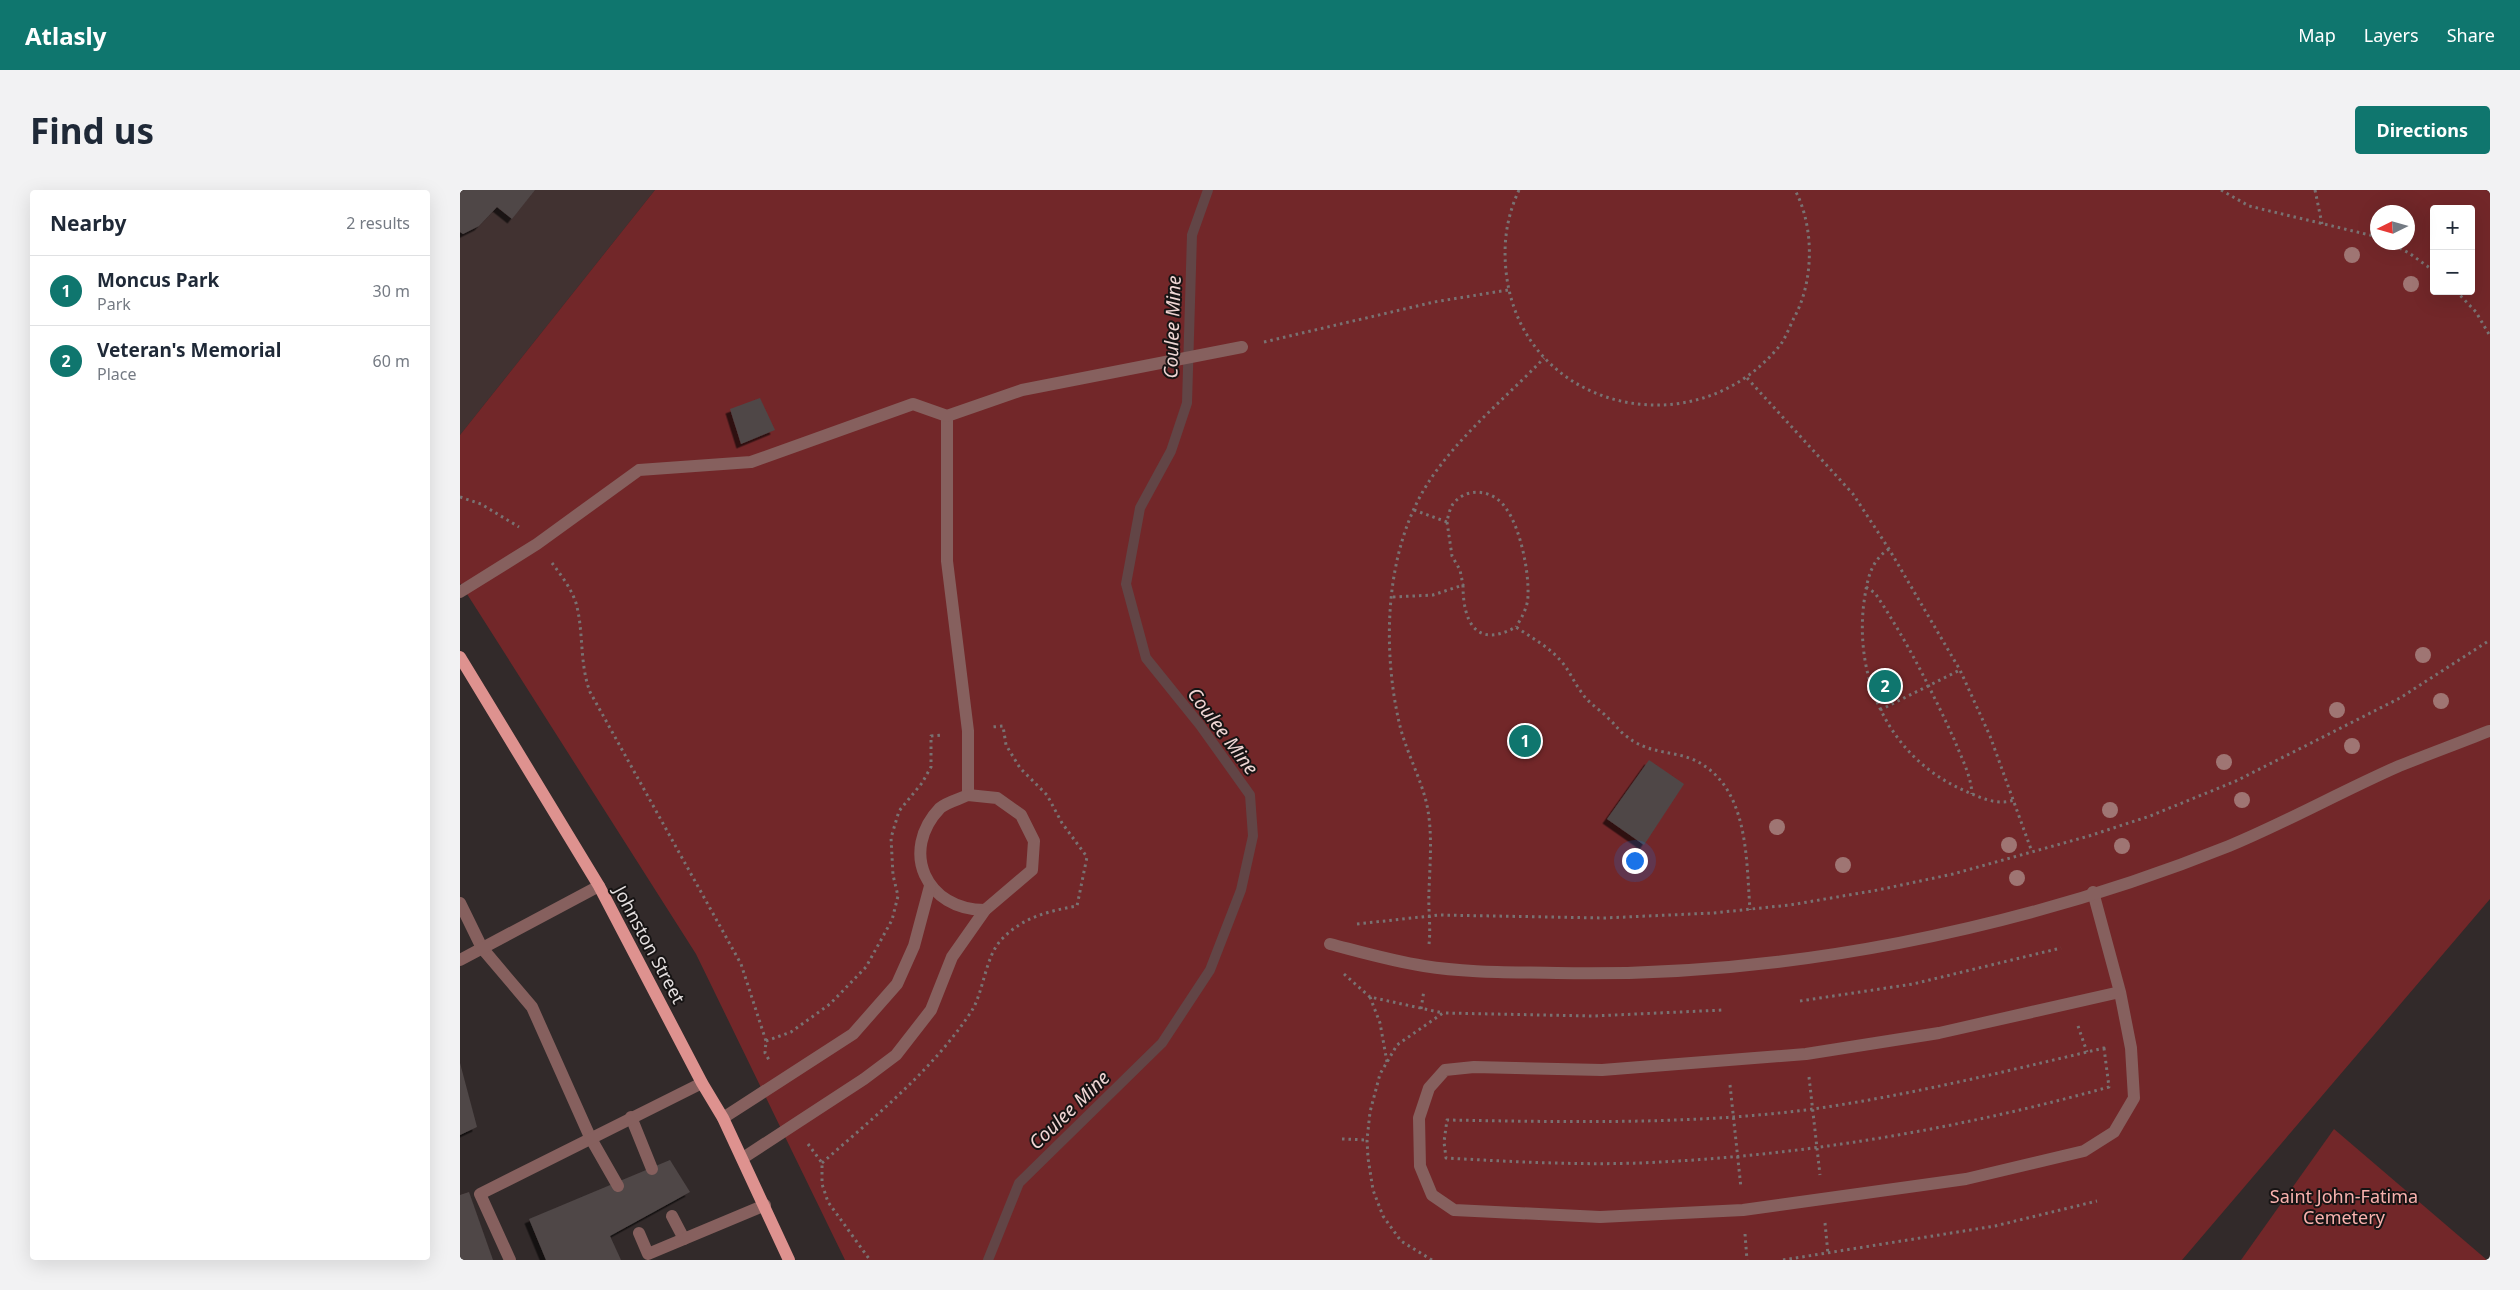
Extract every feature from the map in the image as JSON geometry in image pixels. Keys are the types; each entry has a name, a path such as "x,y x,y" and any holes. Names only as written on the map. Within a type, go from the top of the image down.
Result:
{"main road":[{"name":"Johnston Street","path":"460,657 599,886 702,1083 724,1118 789,1260"}],"street":[{"path":"460,592 538,544 640,470 751,462 913,404 947,416 1022,390 1242,348"},
{"path":"947,416 947,561 968,731 968,795"},
{"path":"1330,944 1427,966 1498,972 1593,974 1718,969 1814,956 1938,934 2050,906 2230,845 2399,766 2489,731"},
{"path":"743,1158 864,1079 896,1055 931,1010 952,957 985,910 1032,870 1034,841 1021,815 997,798 968,795 942,806 924,830 920,858 930,886 940,898 954,906 969,910 985,910"},
{"path":"460,960 599,886"},
{"path":"724,1118 853,1034 872,1013 897,984 914,946 930,886"},
{"path":"2093,892 2120,992 2132,1048 2134,1098 2114,1132 2084,1151 1966,1179 1823,1201 1743,1210 1600,1217 1454,1210 1432,1195 1420,1166 1419,1118 1429,1088 1445,1070 1474,1068 1602,1070 1728,1062 1806,1054 1939,1033 2120,992"},
{"path":"460,903 482,948 532,1007 590,1137 618,1186"},
{"path":"510,1260 480,1194 590,1137 702,1083"},
{"path":"631,1117 652,1169"},
{"path":"639,1233 648,1254 764,1205"},
{"path":"672,1216 684,1239"}],"path":[{"path":"1519,190 1510,209 1504,249 1508,290 1522,324 1544,358 1577,384 1619,402 1663,407 1706,399 1747,378 1781,343 1803,299 1810,250 1801,201 1795,190"},
{"path":"2222,190 2249,206 2370,235"},
{"path":"2315,190 2322,224"},
{"path":"2403,250 2430,268"},
{"path":"1242,348 1434,302 1508,290"},
{"path":"2460,295 2476,312 2490,336"},
{"path":"1429,917 1432,863 1426,802 1399,724 1392,684 1390,634 1397,561 1414,510 1428,482 1486,416 1544,358"},
{"path":"1747,378 1853,494 1889,549 1960,670 1990,736 2032,852"},
{"path":"1479,491 1492,495 1504,505 1514,520 1526,574 1528,596 1525,613 1516,627 1502,635 1489,636 1476,631 1467,619 1462,585 1460,570 1452,556 1447,522 1452,504 1465,493 1479,491"},
{"path":"460,496 481,504 519,527 538,544 564,578 576,603 584,674 590,692 741,964 766,1041 766,1053"},
{"path":"1414,510 1447,522"},
{"path":"1889,549 1881,554 1871,568 1866,587 1862,637 1866,671 1880,710 1901,743 1930,771 1989,801 2005,803 2014,800"},
{"path":"1393,597 1433,595 1462,585"},
{"path":"1866,587 1875,593 1890,616 1928,686 1963,761 1971,783 1972,794"},
{"path":"1516,627 1545,647 1562,662 1582,695 1608,717 1623,735 1636,743 1661,753 1691,759 1717,776 1730,796 1741,822 1750,910"},
{"path":"1357,924 1473,914 1604,918 1750,910 1878,890 1953,874 2089,836 2150,816 2236,781 2400,698 2490,640"},
{"path":"1880,710 1960,670"},
{"path":"1800,1001 1913,984 2061,948"},
{"path":"1343,973 1370,997 1380,1023 1387,1063"},
{"path":"1370,997 1443,1013"},
{"path":"2104,1048 2109,1087 2036,1108 1896,1137 1738,1156 1661,1162 1601,1163 1534,1163 1446,1158 1444,1142 1447,1120 1599,1123 1733,1116 1812,1109 1949,1086 2104,1048"},
{"path":"1806,1054 1828,1255"},
{"path":"1728,1062 1747,1260"},
{"path":"1342,1139 1367,1140"},
{"path":"822,1163 822,1184 828,1202 870,1260"},
{"path":"1783,1260 1828,1255 1995,1226 2097,1201"}],"shaded area":[{"path":"460,190 655,190 460,435"}],"green space":[{"path":"655,190 2490,190 2490,899 2182,1260 845,1260 696,954 460,583 460,435"},
{"name":"Saint John-Fatima Cemetery","path":"2334,1129 2487,1260 2241,1260"}],"building":[{"path":"460,190 535,190 512,219 497,207 479,226 463,234 460,232"},
{"path":"760,398 775,430 741,444 730,409"},
{"path":"1649,760 1684,784 1644,845 1607,819"},
{"path":"460,1063 477,1127 460,1135"},
{"path":"670,1160 690,1192 610,1236 621,1260 546,1260 529,1219"},
{"path":"469,1192 493,1260 460,1260 460,1195"}],"waterway":[{"name":"Coulee Mine","path":"988,1260 1019,1183 1162,1043 1210,970 1241,890 1253,836 1250,795 1200,725 1146,658 1126,584 1140,508 1171,451 1187,403 1192,235 1208,190"}],"place":[{"name":"Veteran's Memorial","path":"1885,686"},
{"name":"Moncus Park","path":"1525,741"}]}
